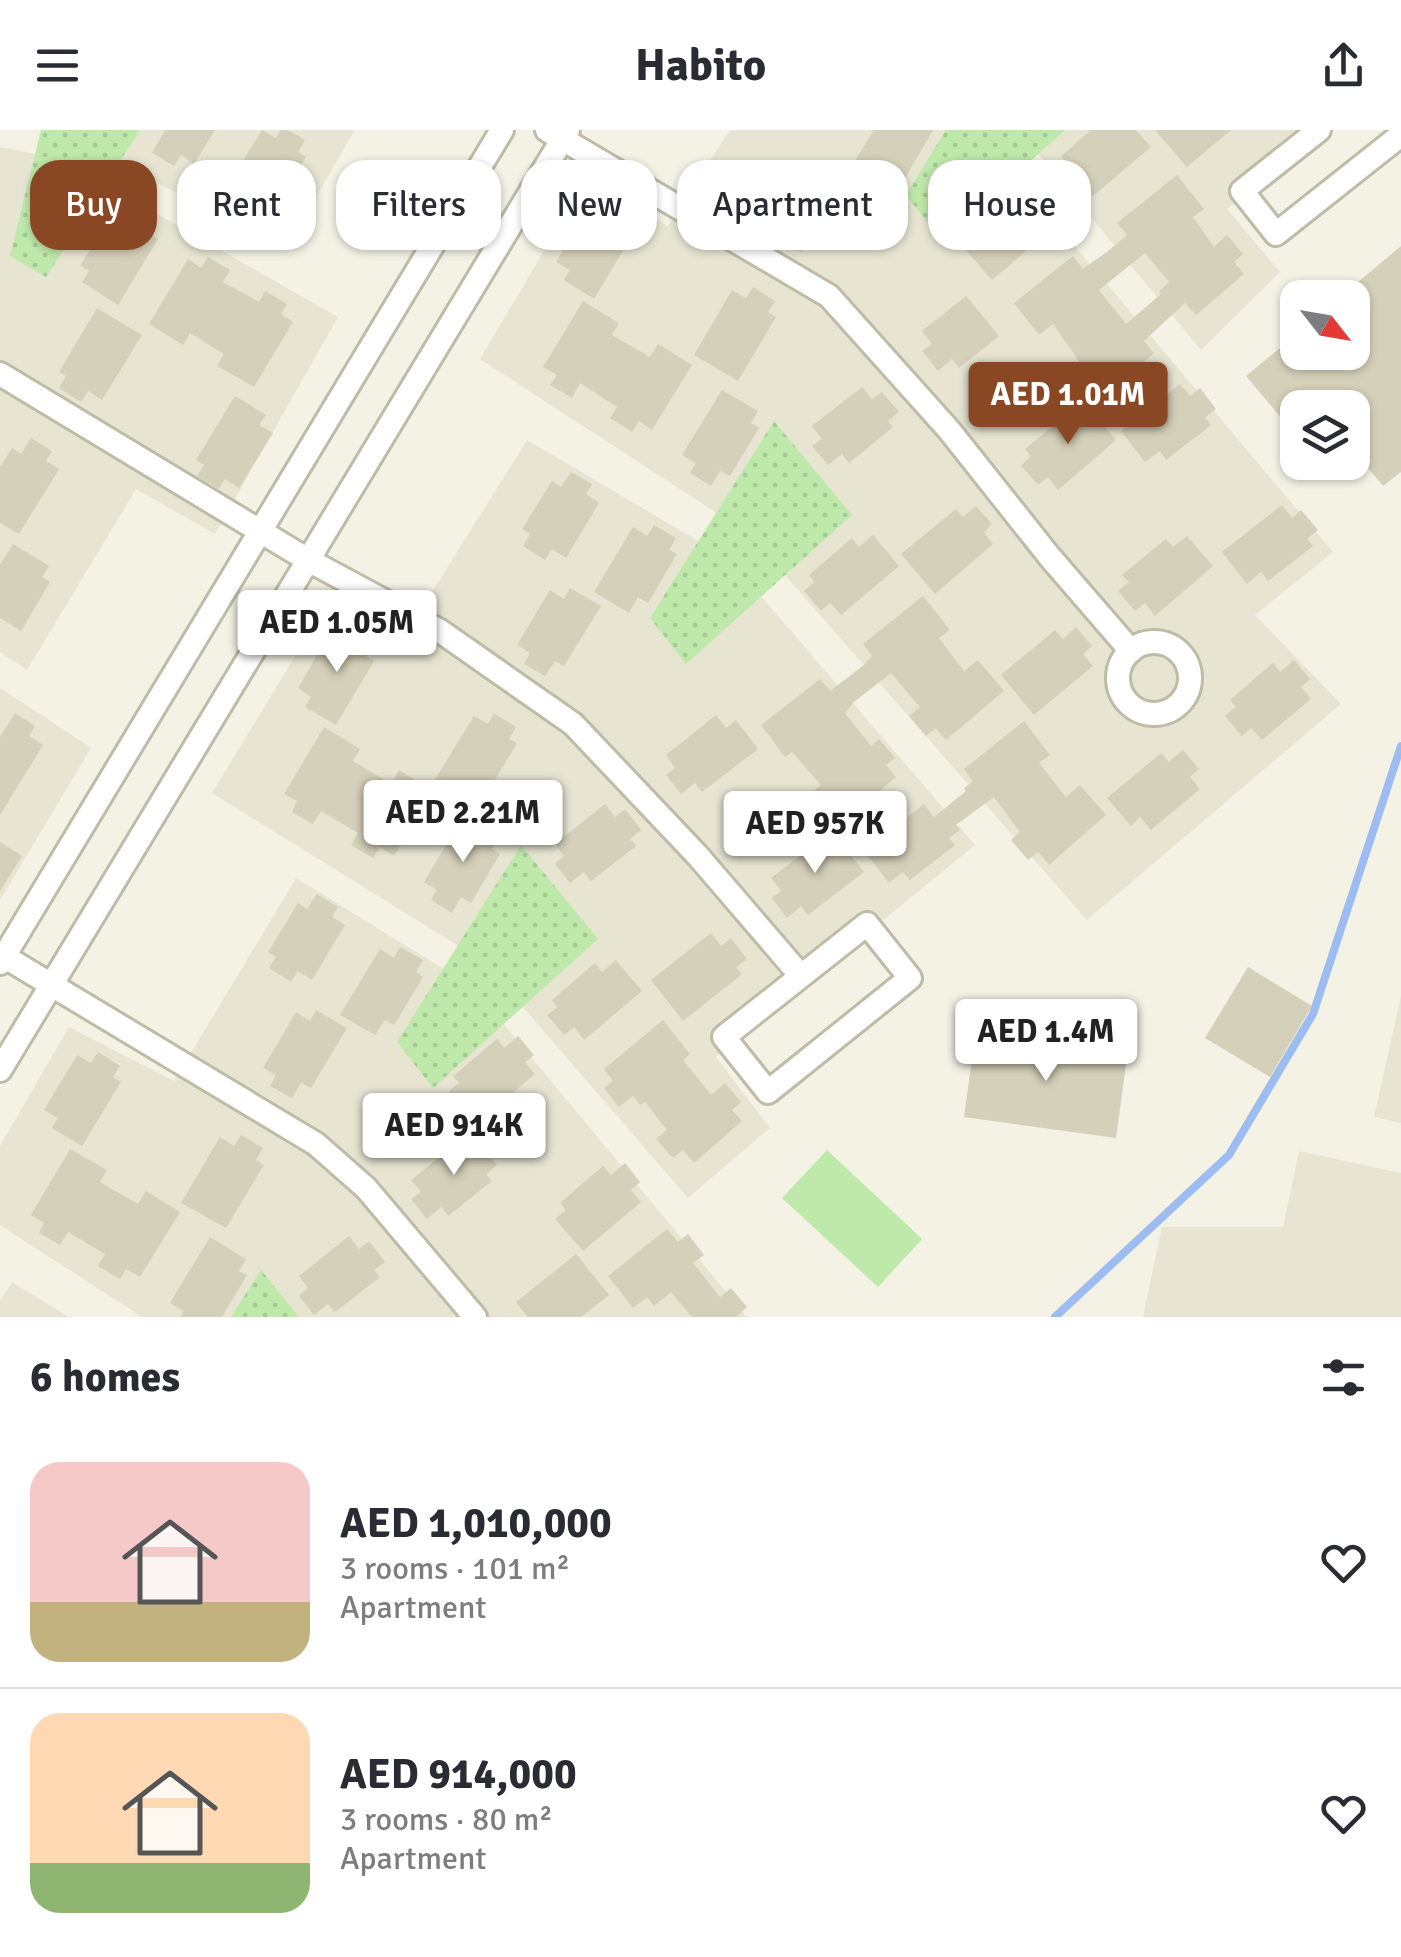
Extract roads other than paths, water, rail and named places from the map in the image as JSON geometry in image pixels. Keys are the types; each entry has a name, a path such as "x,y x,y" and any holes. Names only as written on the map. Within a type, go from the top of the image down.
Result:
{"street":[{"path":"474,1317 366,1188 316,1144 52,984 1,958 502,130"},
{"path":"1313,132 1242,191 1276,234 1401,136"},
{"path":"0,1070 308,560 559,133 829,296 949,430 1130,651"},
{"path":"0,374 308,560 440,631 572,724 698,856 801,976"},
{"path":"867,924 910,978 768,1092 724,1037 801,976 867,924"}],"waterway":[{"path":"1055,1317 1229,1155 1313,1014 1401,746"}]}
